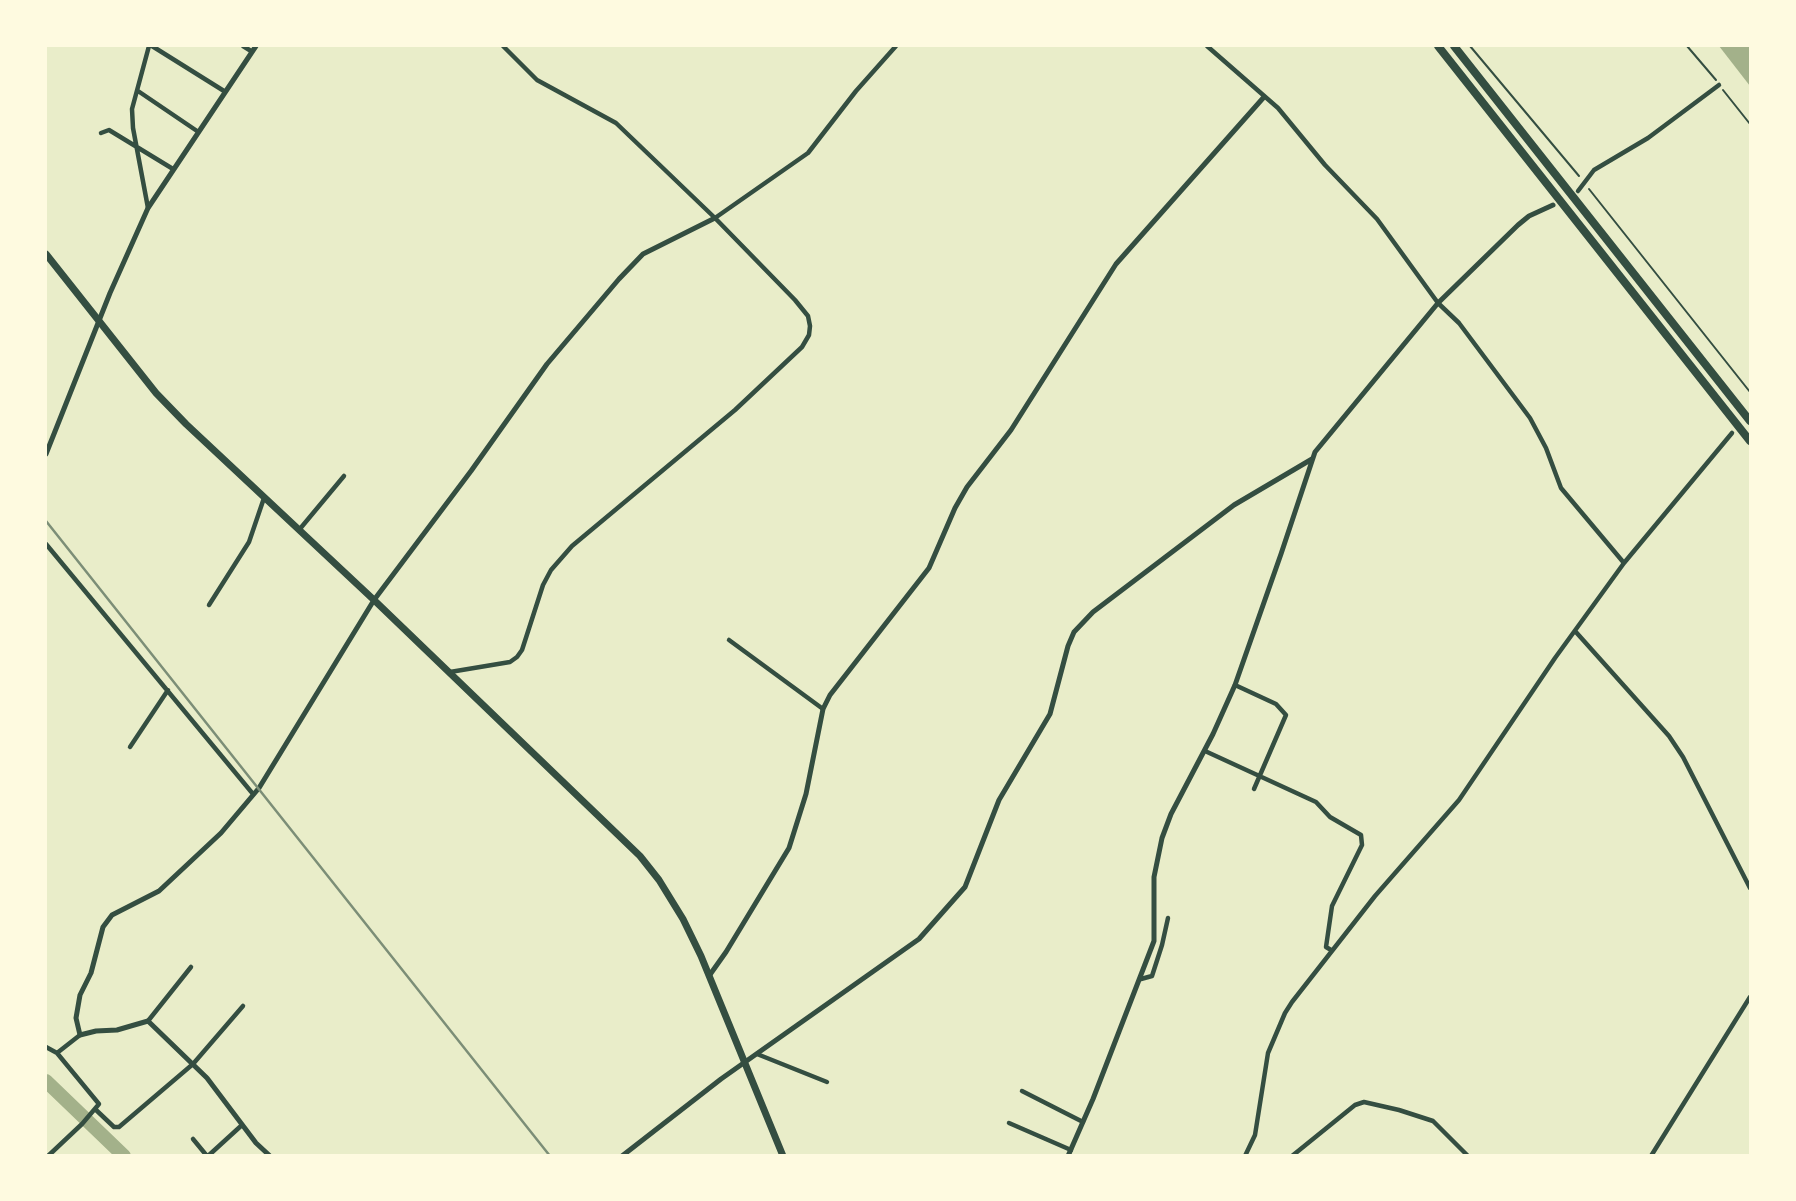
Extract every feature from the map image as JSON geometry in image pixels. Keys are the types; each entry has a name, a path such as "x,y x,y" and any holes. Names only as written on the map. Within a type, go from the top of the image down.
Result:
{"highway":[{"path":"1438,46 1751,440"},
{"path":"1454,46 1751,421"},
{"path":"46,254 164,401 640,856 683,919 783,1156"}],"street":[{"path":"148,208 132,109 149,46 223,91"},
{"path":"46,454 148,208 253,48 243,46"},
{"path":"449,673 510,662 517,657 522,650 543,585 551,570 572,546 735,410 807,340 810,327 805,311 715,218 616,123 537,80 502,46"},
{"path":"80,1035 76,1018 80,995 91,973 106,920 159,891 221,833 253,794 374,600 547,364 643,254 715,218 808,153 856,91 896,46"},
{"path":"1207,46 1278,108 1325,165 1377,219 1438,303 1459,323 1530,418 1546,448 1561,488 1624,563"},
{"path":"1578,191 1594,170 1648,138 1720,85"},
{"path":"138,91 197,131"},
{"path":"709,976 789,848 806,794 823,709 830,695 929,568 967,487 1011,430 1116,264 1264,97"},
{"path":"101,134 109,130 173,169"},
{"path":"1009,1123 1070,1153 1154,940 1154,877 1162,838 1234,685 1312,459 1320,444 1438,303 1518,225 1553,205"},
{"path":"1245,1156 1255,1135 1264,1072 1276,1032 1292,1002 1375,896 1459,800 1624,563 1732,433"},
{"path":"622,1156 745,1062 919,939 965,887 999,800 1051,714 1074,632 1083,622 1234,505 1312,459"},
{"path":"298,531 344,476"},
{"path":"209,605 249,542 264,498"},
{"path":"46,544 253,794"},
{"path":"1575,631 1669,736 1683,757 1751,888"},
{"path":"729,640 823,709"},
{"path":"1234,685 1276,704 1286,715 1254,789"},
{"path":"130,747 168,690"},
{"path":"1205,751 1316,802 1330,817 1356,832 1363,840 1332,906 1326,947 1331,950"},
{"path":"1140,979 1152,976 1168,918"},
{"path":"57,1053 80,1035 117,1030 148,1021 191,967"},
{"path":"1651,1156 1751,997"},
{"path":"93,1111 117,1128 193,1064 243,1006"},
{"path":"148,1021 207,1079 256,1143 271,1156"},
{"path":"46,1048 57,1053 99,1104 48,1156"},
{"path":"757,1054 827,1082"},
{"path":"1023,1091 1083,1122"},
{"path":"1292,1156 1355,1105 1364,1102 1433,1121 1468,1156"},
{"path":"193,1139 207,1156 242,1125"}],"path":[{"path":"1470,46 1584,183 1751,392"}],"shaded area":[{"path":"1719,46 1750,46 1750,86"}],"waterway":[{"path":"46,1081 124,1156"}],"railway":[{"path":"46,521 550,1156"}]}
